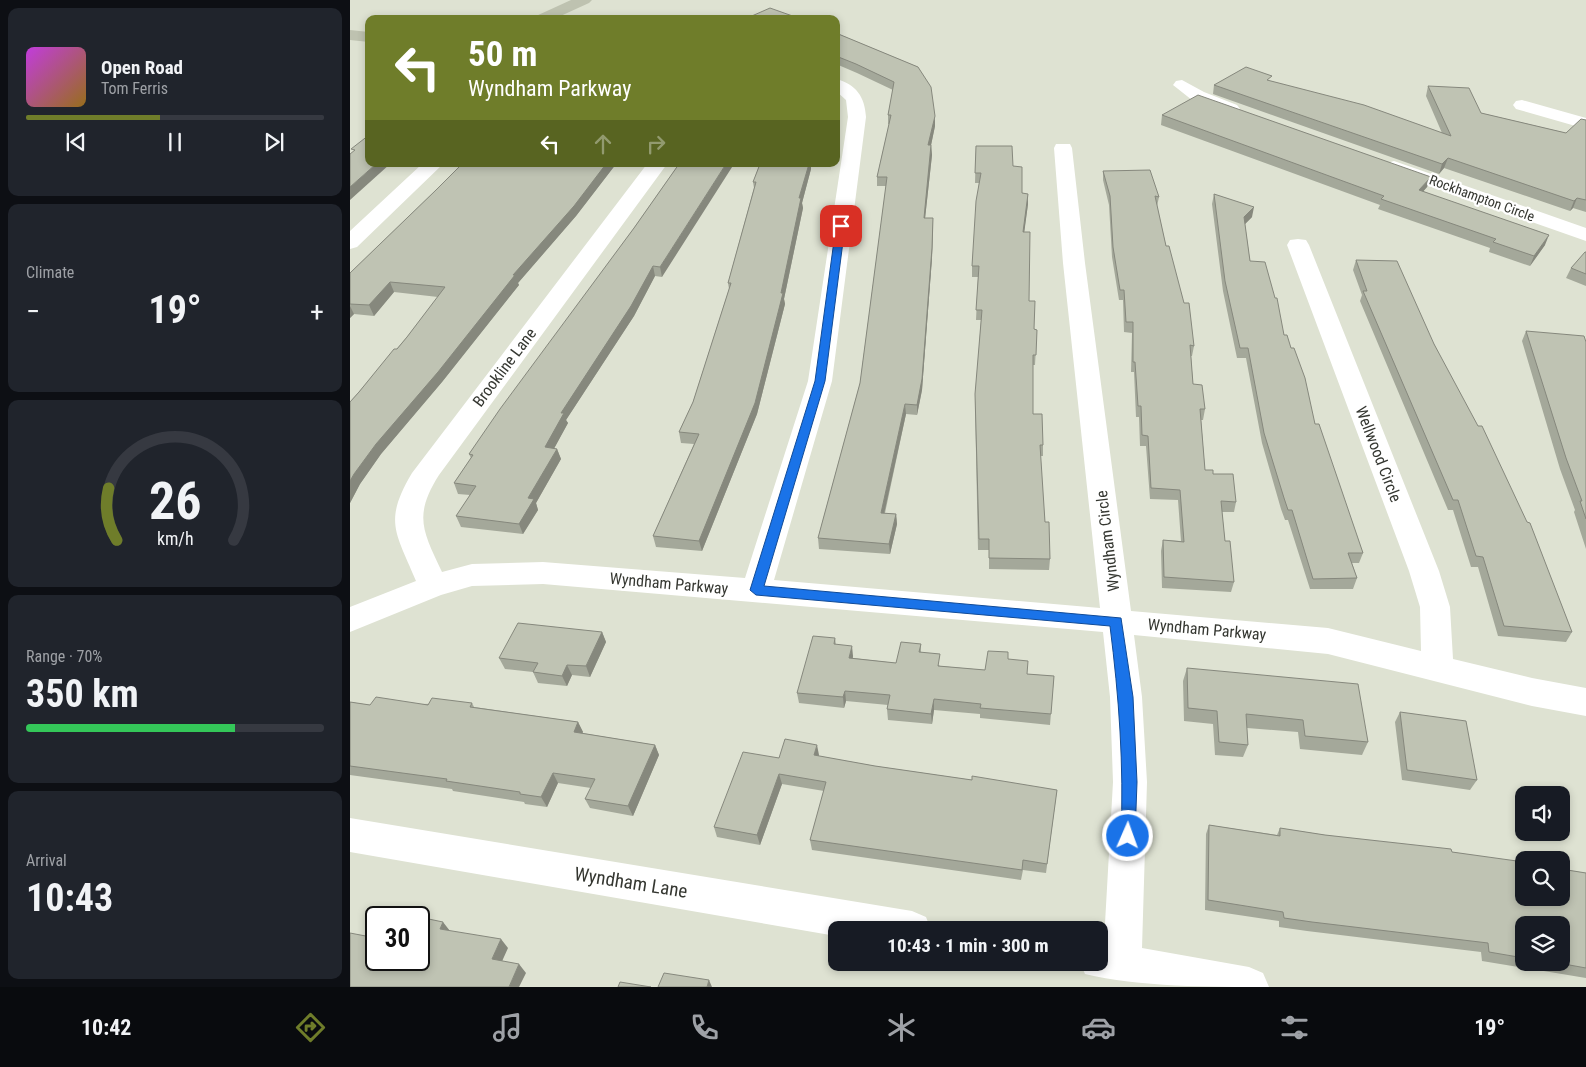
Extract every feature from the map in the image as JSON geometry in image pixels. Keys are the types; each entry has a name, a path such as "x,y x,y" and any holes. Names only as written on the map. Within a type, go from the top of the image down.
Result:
{"street":[{"path":"550,15 584,0"},
{"path":"350,35 365,37"},
{"path":"1182,85 1198,96 1251,116"},
{"path":"756,590 820,381 857,117 857,102 852,92 840,86"},
{"path":"1522,105 1586,124"},
{"name":"Wyndham Circle","path":"1064,148 1074,263 1126,697 1130,782 1111,962"},
{"name":"Rockhampton Circle","path":"1380,162 1586,235"},
{"path":"350,243 430,167"},
{"name":"Brookline Lane","path":"433,586 409,525 407,512 411,498 516,349 560,295 655,167"},
{"name":"Wellwood Circle","path":"1298,245 1424,571 1435,607 1438,668"},
{"name":"Wyndham Parkway","path":"350,620 433,586 472,575 543,573 1328,641 1532,692 1586,702"},
{"name":"Wyndham Lane","path":"350,835 859,921"},
{"path":"1111,962 1249,987"}],"building":[{"path":"770,8 790,15 754,15"},
{"path":"840,35 918,67 931,87 935,116 928,145 931,145 924,218 933,218 922,379 917,405 905,404 881,513 896,514 889,544 818,538 860,383 887,177 877,177 891,115 888,115 894,82 840,58"},
{"path":"1246,67 1272,76 1267,80 1364,105 1451,136 1428,86 1469,88 1481,113 1566,133 1581,119 1586,120 1586,200 1577,198 1574,201 1448,158 1442,164 1214,85"},
{"path":"1198,95 1431,177 1419,190 1549,235 1534,256 1493,242 1496,239 1381,199 1384,196 1162,115"},
{"path":"365,138 365,167 373,167 350,187 350,154 355,150 351,149"},
{"path":"976,146 1012,146 1013,166 1022,167 1022,193 1028,194 1023,232 1030,232 1029,301 1035,301 1034,329 1037,330 1036,355 1033,355 1033,414 1042,414 1043,445 1040,445 1045,522 1049,522 1050,559 989,558 989,539 979,539 975,394 982,310 976,310 979,266 972,266 976,201 981,173 975,173"},
{"path":"459,167 604,167 574,206 513,275 515,275 438,372 376,444 350,481 350,402 394,349 397,349 407,337 445,287 390,282 369,305 350,304 350,273"},
{"path":"677,167 724,167 660,267 653,266 631,306 561,413 564,413 545,447 557,449 528,498 534,499 519,524 456,516 476,486 454,483 473,455 469,454"},
{"path":"759,167 808,167 799,198 801,198 781,293 783,293 755,403 699,541 653,536 699,434 679,432 693,402 731,283 728,283 756,182 753,182"},
{"path":"1150,170 1159,197 1155,196 1166,246 1169,246 1184,303 1189,303 1194,346 1190,345 1193,384 1202,385 1205,409 1200,409 1205,470 1213,470 1213,474 1233,474 1236,502 1221,501 1225,541 1230,541 1234,582 1164,577 1163,540 1184,542 1180,490 1151,488 1148,436 1142,435 1141,406 1138,406 1135,362 1133,362 1133,322 1126,322 1124,290 1120,290 1113,247 1110,196 1103,171"},
{"path":"1214,194 1254,207 1244,217 1250,261 1265,262 1275,298 1277,298 1284,335 1287,335 1291,348 1294,348 1305,378 1315,424 1319,424 1363,553 1348,553 1357,578 1313,579 1292,510 1288,510 1264,433 1248,348 1240,348 1225,281"},
{"path":"1586,252 1586,274 1571,268"},
{"path":"1356,260 1397,261 1434,344 1478,426 1482,426 1527,522 1530,523 1572,632 1504,626 1483,557 1476,556 1458,500 1453,500 1363,291 1367,291"},
{"path":"1526,331 1584,336 1586,342 1586,519 1580,501 1582,501 1566,458"},
{"path":"518,623 602,632 586,666 567,665 562,676 533,672 538,663 499,658"},
{"path":"813,636 835,638 834,644 852,646 849,658 896,663 901,642 921,644 919,652 940,654 938,666 985,670 988,651 1008,652 1008,659 1028,661 1027,674 1054,676 1051,714 980,708 981,704 934,699 931,714 887,709 890,695 845,691 843,697 797,693"},
{"path":"1187,668 1358,684 1368,742 1305,736 1303,720 1246,714 1248,745 1219,742 1217,711 1188,708"},
{"path":"376,697 428,705 432,698 472,703 470,707 578,722 574,732 655,745 628,806 585,799 595,779 553,773 541,797 446,781 447,779 350,766 350,702 370,705"},
{"path":"1400,712 1466,721 1477,780 1407,770"},
{"path":"785,739 817,745 814,755 972,780 972,776 1057,790 1047,864 1023,860 1022,870 810,840 826,782 779,774 757,835 714,827 743,752 779,758"},
{"path":"1209,825 1280,836 1280,828 1451,849 1452,852 1515,861 1515,906 1570,906 1570,870 1586,873 1586,968 1570,965 1570,916 1515,916 1515,956 1489,952 1488,943 1284,918 1283,912 1208,900"},
{"path":"430,919 443,922 440,929 501,939 492,959 519,964 509,987 350,987 350,933 365,936 365,971 430,971"},
{"path":"664,973 709,980 707,987 658,987"},
{"path":"620,982 651,987 618,987"}],"route":[{"path":"841,226 820,381 756,590 1116,622 1126,697 1130,782 1128,836"}]}
